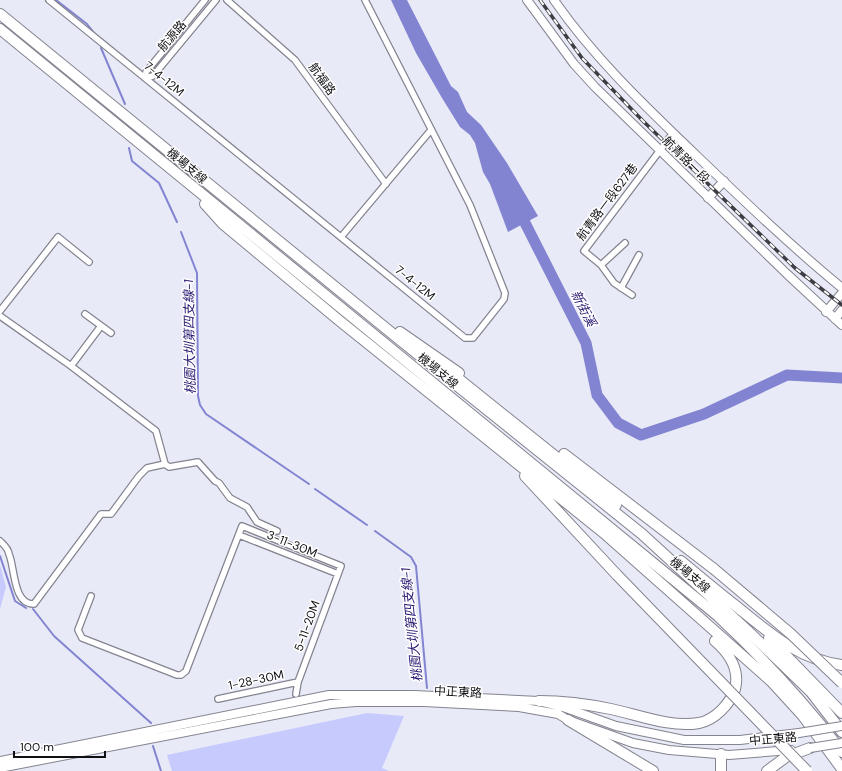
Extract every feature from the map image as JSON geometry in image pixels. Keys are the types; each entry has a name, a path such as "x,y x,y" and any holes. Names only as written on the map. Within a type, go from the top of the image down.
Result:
{"highway":[{"name":"機場支線","path":"0,14 342,293 642,534 749,632 810,692 842,732"},
{"name":"機場支線","path":"0,29 718,616 756,651 824,728 842,752"},
{"path":"184,180 223,224 341,322 604,533 771,681 803,716 842,769"},
{"path":"342,293 372,310 400,332 601,492 736,606 791,648 822,661 842,665"},
{"path":"400,332 441,360 714,569 791,634 842,683"},
{"path":"511,459 617,575 806,771"},
{"path":"539,701 576,702 682,724 699,723 712,717 722,709 730,699 736,682 736,672 731,659 722,647 669,597 654,578"},
{"path":"736,606 842,713"},
{"path":"568,720 653,771"},
{"path":"766,771 786,757 810,748"},
{"path":"721,754 721,771"}],"main road":[{"name":"航青路一段","path":"526,0 574,64 708,198 826,312 842,325"},
{"name":"航青路一段","path":"554,0 594,52 673,133 773,228 842,288"},
{"path":"708,198 724,181"},
{"path":"826,312 842,293"},
{"path":"835,319 842,310"},
{"name":"中正東路","path":"0,761 329,695 423,695 539,701 563,707 616,726 684,740 721,741 799,733 842,726"},
{"name":"中正東路","path":"0,768 331,704 356,702 424,702 519,707 558,714 568,720 633,743 676,751 721,754 754,754 810,748 842,742"},
{"path":"721,741 721,754"}],"street":[{"name":"7-4-12M","path":"49,0 465,338 473,338 506,296 470,205 365,0"},
{"name":"航源路","path":"205,0 146,72 145,78 153,76 216,0"},
{"name":"航福路","path":"227,0 295,60 386,184"},
{"path":"341,237 431,130"},
{"name":"航青路一段627巷","path":"632,295 614,283 601,265 584,251 673,133"},
{"path":"0,311 58,237 89,262"},
{"path":"601,265 625,243"},
{"path":"621,288 639,255"},
{"path":"85,314 111,333"},
{"path":"0,316 71,366 156,431 165,464"},
{"path":"71,366 100,326"},
{"path":"0,541 10,554 17,587 21,598 27,604 34,604 101,514 111,514 139,476 147,468 165,464 169,467 198,462 215,481 219,483 230,498 247,507 258,522 277,531"},
{"name":"3-11-30M","path":"338,574 238,535 242,526 341,566"},
{"path":"91,596 78,630 82,638 177,675 181,675 186,671 238,535"},
{"name":"5-11-20M","path":"296,694 298,682 341,566"},
{"name":"1-28-30M","path":"218,699 298,682"}],"shaded area":[{"path":"391,0 407,0 451,86 458,92 467,112 481,125 507,163 538,216 508,232 490,184 483,172 475,143 470,135 460,127 442,98 416,53"},
{"path":"0,565 6,587 0,609"},
{"path":"367,713 404,716 382,768 389,771 172,771 167,755"}],"waterway":[{"name":"桃園大圳第四支線-1","path":"56,0 87,24 95,34"},
{"name":"桃園大圳第四支線-1","path":"101,48 125,104"},
{"name":"桃園大圳第四支線-1","path":"129,148 132,161 159,183 177,222"},
{"name":"新街溪","path":"518,209 586,343 597,395 618,423 641,435 704,414 787,375 842,378"},
{"name":"桃園大圳第四支線-1","path":"181,232 197,273 198,396 200,405 206,414 309,484"},
{"name":"桃園大圳第四支線-1","path":"315,489 367,525"},
{"name":"桃園大圳第四支線-1","path":"375,531 411,557 416,566 427,688"},
{"path":"0,556 15,601 26,608"},
{"path":"33,609 54,636 151,723"},
{"path":"153,746 161,771"}],"railway":[{"path":"540,0 582,58 643,121 795,268 842,305"}]}
